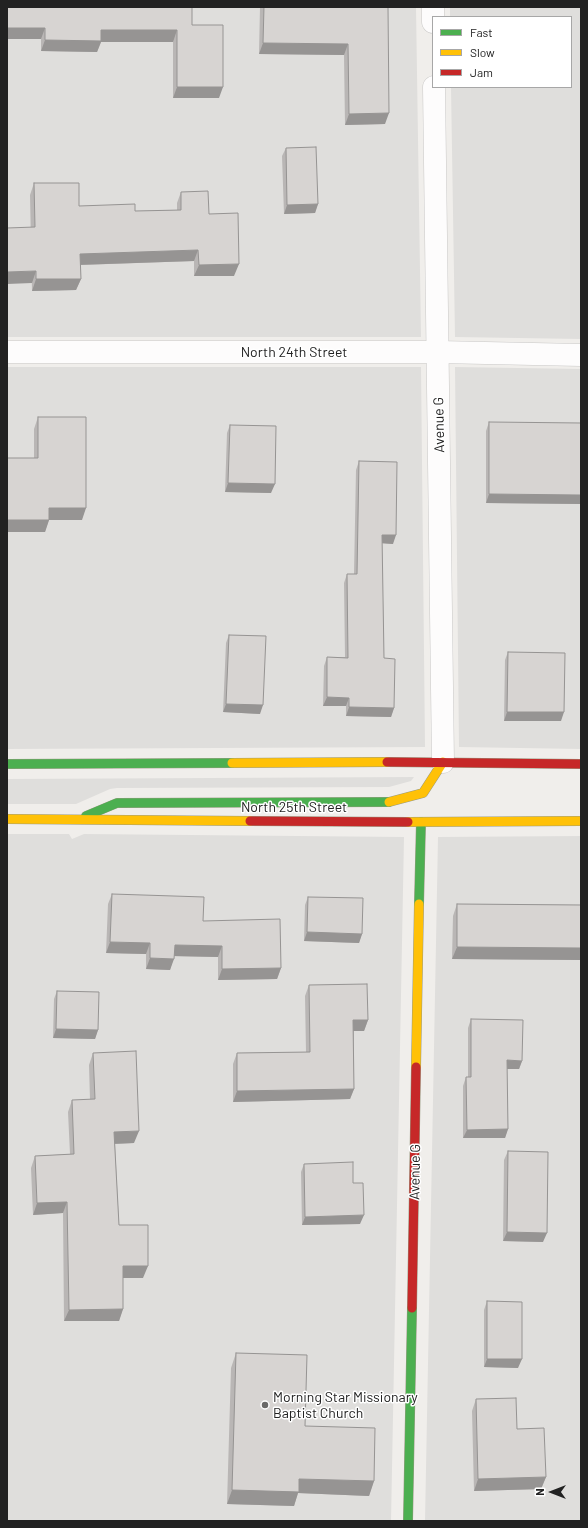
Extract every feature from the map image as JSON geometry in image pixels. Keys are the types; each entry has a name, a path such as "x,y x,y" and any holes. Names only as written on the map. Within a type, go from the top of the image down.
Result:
{"main road":[{"path":"7,764 443,762 581,764"},
{"path":"80,819 117,803 391,802 423,793 443,762"},
{"name":"North 25th Street","path":"7,819 421,822 581,821"},
{"name":"Avenue G","path":"408,1521 421,822"}],"street":[{"name":"Avenue G","path":"434,88 443,762"},
{"name":"North 24th Street","path":"7,352 438,352 581,355"}],"shaded area":[{"path":"7,7 416,7 421,337 7,337"},
{"path":"450,7 581,7 581,339 455,337 451,88 572,88 572,16 450,16"},
{"path":"7,367 421,367 425,747 7,749"},
{"path":"455,367 581,369 581,749 459,747"},
{"path":"414,777 411,781 389,787 117,788 110,789 76,804 7,804 7,779"},
{"path":"7,834 69,834 72,839 84,834 404,837 391,1521 7,1521"},
{"path":"581,836 581,1521 425,1521 438,837"}],"building":[{"path":"7,7 192,7 192,25 223,25 223,87 177,87 177,30 101,30 101,41 45,40 45,28 7,28"},
{"path":"264,7 388,7 389,113 349,114 348,44 263,43"},
{"path":"316,147 318,204 287,205 286,148"},
{"path":"34,183 79,183 79,206 135,204 135,211 181,210 181,192 208,191 209,214 238,213 239,264 199,265 198,250 80,254 81,279 36,279 36,271 7,272 7,228 35,227"},
{"path":"38,417 86,417 86,508 49,508 49,520 7,520 7,458 38,458"},
{"path":"489,422 581,423 581,495 489,494"},
{"path":"230,425 276,426 275,484 228,483"},
{"path":"359,461 397,462 396,535 382,535 384,658 395,659 394,708 349,707 349,698 327,697 327,657 348,658 347,574 357,574"},
{"path":"229,635 266,636 263,705 226,704"},
{"path":"508,652 565,653 564,712 507,712"},
{"path":"112,894 204,897 203,921 280,919 281,968 222,969 222,946 175,945 174,959 150,958 150,943 110,942"},
{"path":"308,897 363,898 362,934 307,932"},
{"path":"457,904 581,905 581,948 457,947"},
{"path":"367,984 368,1020 353,1020 354,1089 237,1091 237,1053 310,1052 309,985"},
{"path":"57,991 99,992 98,1030 56,1029"},
{"path":"471,1019 523,1020 522,1061 507,1060 508,1129 467,1130 466,1077 471,1077"},
{"path":"136,1051 139,1131 114,1132 119,1225 148,1225 148,1266 123,1266 123,1309 69,1310 67,1202 37,1203 35,1156 74,1154 72,1100 95,1099 93,1053"},
{"path":"508,1151 548,1152 547,1233 507,1232"},
{"path":"353,1162 353,1183 363,1183 364,1215 305,1217 304,1164"},
{"path":"487,1301 522,1302 522,1359 487,1359"},
{"name":"Morning Star Missionary Baptist Church","path":"236,1353 307,1355 305,1426 375,1428 374,1481 299,1479 299,1492 232,1490"},
{"path":"516,1398 517,1429 544,1428 546,1477 478,1479 476,1399"}],"traffic: fast":[{"path":"7,764 232,763"},
{"path":"86,816 117,803 389,802"},
{"path":"419,904 421,822"},
{"path":"408,1521 412,1308"}],"traffic: slow":[{"path":"232,763 387,762"},
{"path":"389,802 423,793 443,762"},
{"path":"7,819 250,821"},
{"path":"408,822 581,821"},
{"path":"416,1067 419,904"}],"traffic: jam":[{"path":"387,762 581,764"},
{"path":"250,821 408,822"},
{"path":"412,1308 416,1067"}],"place":[{"name":"Morning Star Missionary Baptist Church","path":"265,1405"}]}
